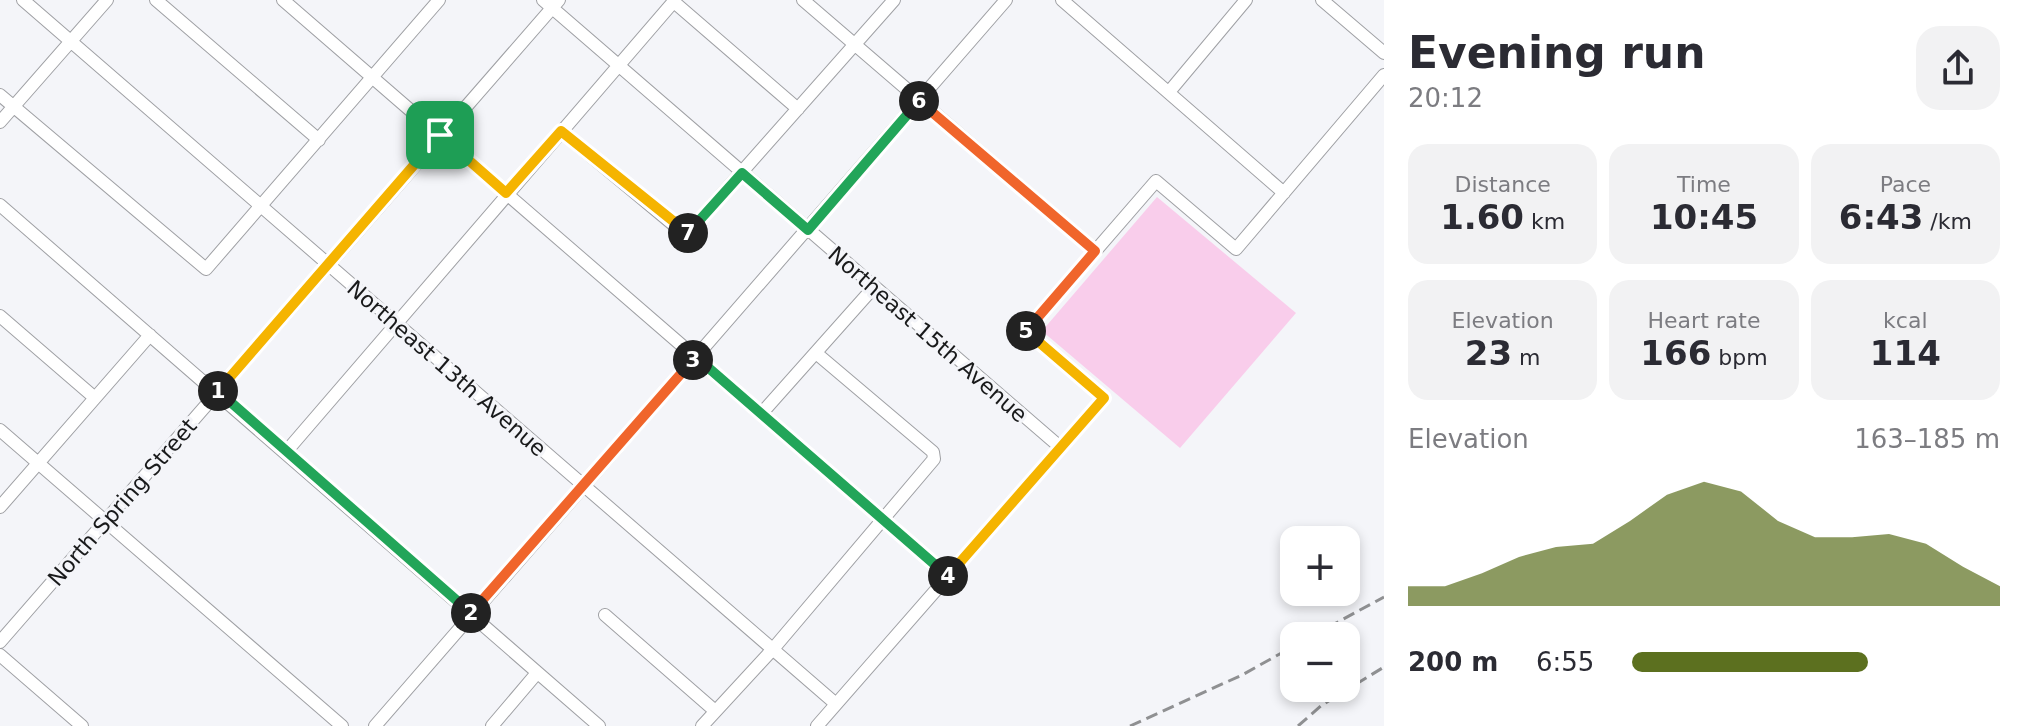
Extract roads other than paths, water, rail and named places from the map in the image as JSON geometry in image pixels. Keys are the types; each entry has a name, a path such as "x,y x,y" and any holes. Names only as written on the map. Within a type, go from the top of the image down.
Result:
{"street":[{"name":"Northeast 13th Avenue","path":"23,0 836,704"},
{"path":"0,122 107,0"},
{"path":"156,0 319,140"},
{"path":"283,0 948,576"},
{"path":"803,0 1095,251"},
{"path":"561,131 686,235 894,0"},
{"path":"375,726 1006,0"},
{"path":"1062,0 1284,193"},
{"path":"1169,92 1246,0"},
{"path":"1322,0 1384,53"},
{"path":"285,453 674,1 798,109"},
{"path":"0,95 206,269 319,140 431,3"},
{"name":"Northeast 15th Avenue","path":"552,3 742,173 1060,447"},
{"name":"North Spring Street","path":"0,642 552,3"},
{"path":"817,726 1104,398 1026,331 1095,251 1156,181 1236,249 1384,75"},
{"path":"0,205 599,726"},
{"path":"761,414 874,287"},
{"path":"0,316 95,398"},
{"path":"0,507 150,335"},
{"path":"702,726 773,649 934,459 933,452 816,353"},
{"path":"0,430 342,726"},
{"path":"605,615 714,710"},
{"path":"0,655 82,726"},
{"path":"492,726 537,673"}],"railway":[{"path":"1338,622 1384,597"},
{"path":"1130,726 1242,675 1280,654"},
{"path":"1298,726 1322,705 1384,667"}]}
